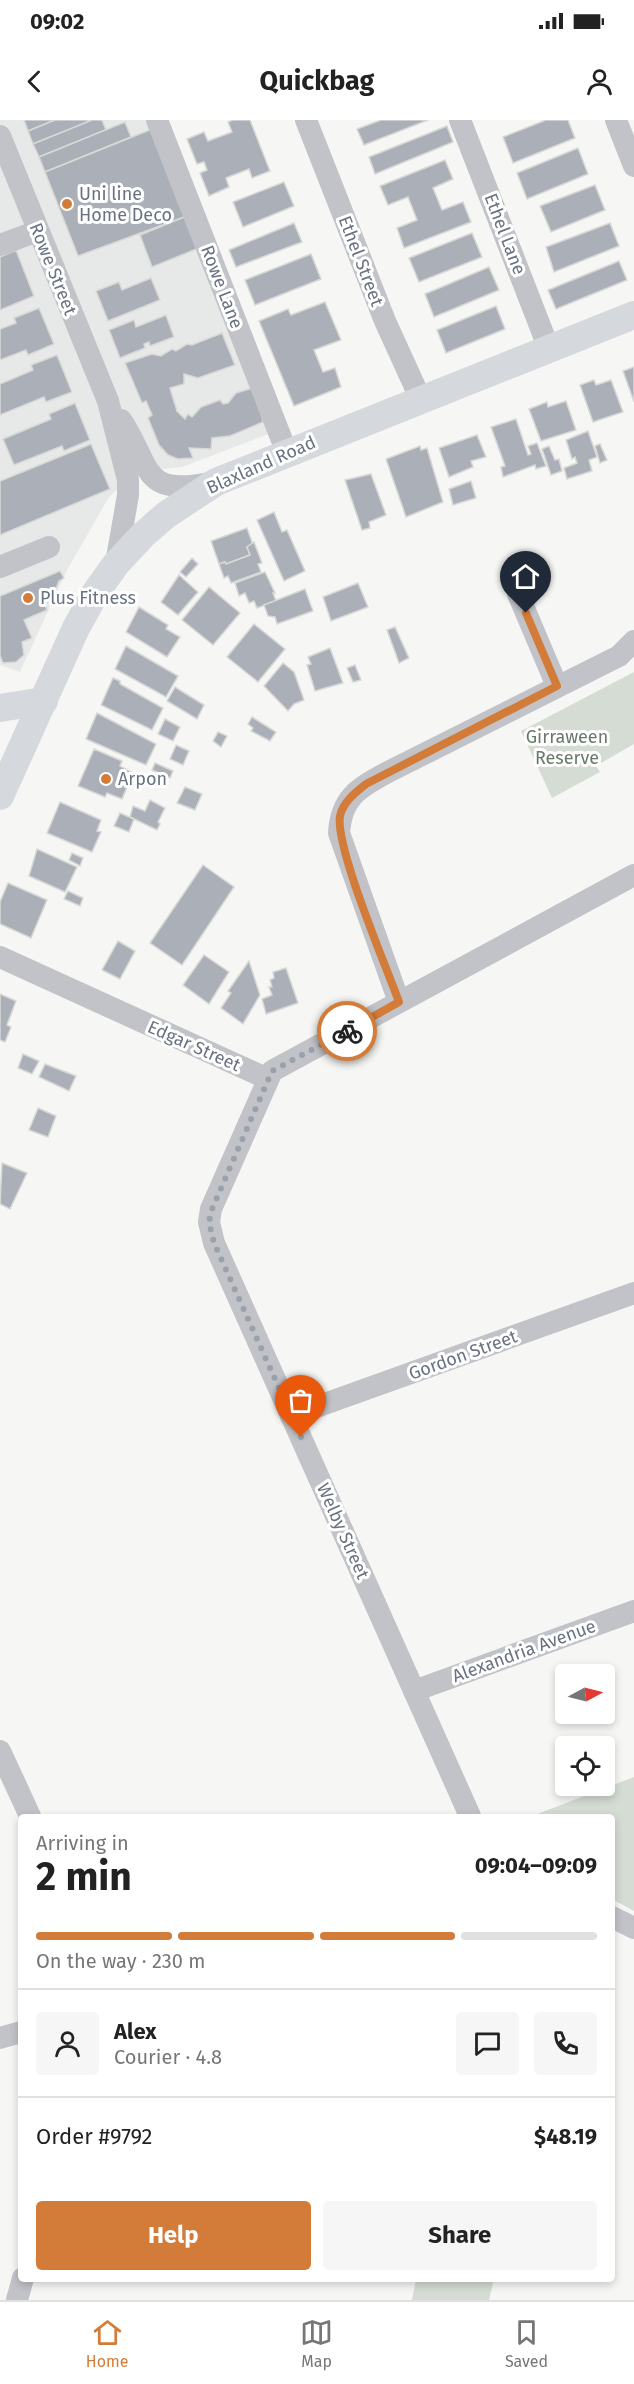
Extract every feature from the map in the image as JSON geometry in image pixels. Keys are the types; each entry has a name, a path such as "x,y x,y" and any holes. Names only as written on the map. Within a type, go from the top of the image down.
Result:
{"main road":[{"name":"Blaxland Road","path":"6,765 44,701 76,628 116,564 166,515 216,482 634,315"},
{"path":"0,708 44,701"}],"street":[{"name":"Rowe Lane","path":"158,120 287,453"},
{"name":"Ethel Street","path":"306,120 385,321 421,400"},
{"name":"Ethel Lane","path":"460,120 549,349"},
{"path":"616,120 634,166"},
{"name":"Rowe Street","path":"0,136 108,401 128,480 128,495 116,564"},
{"path":"0,245 38,231"},
{"name":"Rowe Street","path":"108,401 127,429 147,471 160,483 173,488 216,482"},
{"path":"0,567 49,547"},
{"path":"518,594 557,686"},
{"path":"399,1002 339,833 340,815 347,800 366,784 619,656 634,641"},
{"path":"268,1079 272,1071 634,875"},
{"name":"Edgar Street","path":"0,957 268,1079"},
{"name":"Welby Street","path":"268,1079 212,1209 209,1222 214,1243 469,1814"},
{"name":"Gordon Street","path":"291,1416 634,1293"},
{"name":"Alexandria Avenue","path":"414,1691 634,1611"},
{"path":"0,1751 29,1814"},
{"path":"615,1918 634,1928"},
{"path":"0,2038 18,2033"},
{"path":"17,2300 22,2282"}],"shaded area":[{"path":"0,120 146,120 271,433 182,467 147,471 128,480 109,497 66,572 20,672 0,665"}],"green space":[{"name":"Girraween Reserve","path":"634,672 634,744 596,766 600,772 552,798 521,731"},
{"path":"634,1777 634,1911 615,1901 615,1814 537,1814 584,1796 615,1796 615,1784"},
{"path":"415,2282 493,2282 489,2300 412,2300"}],"building":[{"path":"24,120 55,120 28,131"},
{"path":"55,120 87,120 88,122 33,144 28,131"},
{"path":"92,120 102,120 106,130 39,157 33,144"},
{"path":"250,120 270,171 252,178 249,169 226,178 229,187 209,196 200,173 207,170 204,162 197,164 187,139 204,132 208,141 232,132 228,122"},
{"path":"381,120 428,120 364,145 357,129"},
{"path":"546,120 568,120 575,138 513,163 503,137"},
{"path":"125,122 131,137 45,172 39,157"},
{"path":"447,126 453,142 375,174 369,157"},
{"path":"152,129 187,216 78,256 45,172"},
{"path":"578,148 588,174 527,199 517,173"},
{"path":"445,160 453,179 433,188 442,210 463,202 471,222 404,248 397,228 417,220 408,197 388,205 380,186"},
{"path":"284,182 294,206 243,227 233,202"},
{"path":"595,185 605,210 551,232 540,206"},
{"path":"187,216 199,248 152,267 140,235"},
{"path":"294,223 302,242 236,267 229,250"},
{"path":"610,223 619,246 554,272 546,247"},
{"path":"472,233 482,257 419,282 409,258"},
{"path":"16,250 34,296 0,310 0,257"},
{"path":"311,254 321,279 255,305 245,280"},
{"path":"619,261 627,280 556,309 548,290"},
{"path":"489,267 499,290 434,317 425,294"},
{"path":"151,278 160,300 108,321 96,291 119,282 122,290"},
{"path":"325,302 341,340 314,350 323,372 335,368 341,387 294,406 259,321 288,309 291,315"},
{"path":"496,306 505,329 446,353 437,330"},
{"path":"39,308 54,344 28,355 26,350 0,360 0,329 16,323 14,318"},
{"path":"166,315 174,337 150,346 149,342 144,344 145,348 120,358 109,330 134,320 136,327"},
{"path":"222,333 235,365 198,378 184,374 184,384 170,388 177,411 185,419 188,414 192,417 201,407 220,400 223,404 228,403 236,393 256,387 263,422 230,436 212,438 211,449 189,448 193,458 178,459 168,455 159,445 148,418 152,415 146,401 142,403 125,363 152,354 161,356 172,349 176,351 187,344 192,345"},
{"path":"57,355 72,392 46,402 44,397 0,415 0,384 33,370 31,365"},
{"path":"634,367 634,402 623,371"},
{"path":"594,380 596,385 611,380 623,412 593,422 580,385"},
{"path":"566,401 576,430 541,441 529,409 547,402 548,407"},
{"path":"75,403 90,440 64,451 62,446 14,465 3,439 51,419 49,414"},
{"path":"516,419 528,455 531,454 528,446 537,443 546,466 536,469 535,465 503,477 501,467 505,466 491,427"},
{"path":"588,431 597,457 589,460 592,471 567,479 564,468 577,463 575,457 572,459 566,440"},
{"path":"477,435 486,457 471,461 473,467 449,477 439,448"},
{"path":"91,444 110,489 0,535 0,481"},
{"path":"600,444 607,460 600,463 595,446"},
{"path":"420,446 421,450 427,448 443,502 406,517 386,459"},
{"path":"549,446 555,460 559,459 562,471 551,475 542,449"},
{"path":"371,474 386,515 369,522 370,528 362,530 345,480"},
{"path":"471,481 476,498 453,505 449,489"},
{"path":"274,512 282,532 287,530 305,571 284,581 257,520"},
{"path":"247,528 253,545 247,547 250,555 226,564 225,562 219,564 211,541"},
{"path":"254,542 262,563 258,564 261,572 231,583 228,576 224,578 219,564 225,562 226,564 250,555 247,547"},
{"path":"192,558 198,564 186,577 180,572"},
{"path":"60,571 64,578 59,581 53,597 45,605 47,610 24,620 32,638 22,642 24,655 16,662 3,663 0,656 0,596"},
{"path":"265,572 275,593 273,593 276,601 257,608 254,601 249,603 245,593 239,596 235,583"},
{"path":"179,575 198,592 178,615 161,602"},
{"path":"358,583 368,607 331,621 323,597"},
{"path":"209,587 240,613 213,645 182,620"},
{"path":"305,589 313,611 277,624 275,617 268,616 264,605"},
{"path":"139,607 168,625 166,629 180,637 167,657 126,632"},
{"path":"254,624 285,649 258,682 227,657"},
{"path":"395,627 409,658 399,663 387,630"},
{"path":"126,646 178,676 166,697 115,669"},
{"path":"330,648 343,683 315,691 307,665 311,664 308,657"},
{"path":"283,663 294,672 304,700 294,704 288,711 264,686"},
{"path":"355,665 361,680 353,682 347,668"},
{"path":"113,678 163,708 152,730 101,705"},
{"path":"175,687 204,705 197,719 167,701"},
{"path":"97,713 156,744 146,765 86,739"},
{"path":"252,717 276,732 270,741 251,731 253,728 248,724"},
{"path":"165,719 180,727 173,741 158,734"},
{"path":"218,732 227,736 221,747 213,741"},
{"path":"176,745 189,751 183,765 170,759"},
{"name":"Arpon","path":"94,749 122,761 120,766 133,773 122,799 107,793 105,797 78,786"},
{"path":"155,763 173,771 170,778 152,770"},
{"path":"185,787 202,794 195,810 177,803"},
{"path":"150,800 165,808 157,830 130,817 133,806 145,811"},
{"path":"60,802 101,820 97,831 101,832 92,852 47,833"},
{"path":"120,813 134,819 129,832 114,826"},
{"path":"37,849 77,867 65,892 29,876"},
{"path":"72,853 83,858 80,866 69,860"},
{"path":"203,865 234,887 182,965 150,943"},
{"path":"8,883 47,900 31,938 0,924 0,902"},
{"path":"68,891 83,898 80,906 64,899"},
{"path":"118,941 135,951 120,979 102,970"},
{"path":"204,955 229,972 209,1004 183,985"},
{"path":"249,961 260,995 243,1024 221,1008 231,993 228,991"},
{"path":"286,968 298,1003 266,1014 262,999 272,995 269,987 272,987 270,980 274,978 273,972"},
{"path":"0,994 16,1001 7,1025 11,1027 5,1042 0,1040"},
{"path":"23,1054 39,1061 32,1074 18,1068"},
{"path":"45,1064 76,1076 69,1091 39,1077"},
{"path":"38,1108 56,1116 48,1137 29,1130"},
{"path":"2,1163 27,1173 10,1209 0,1204"}],"way so far":[{"path":"301,1437 214,1243 209,1222 212,1209 272,1071 347,1031"}],"place":[{"name":"Uni line Home Deco","path":"67,204"},
{"name":"Plus Fitness","path":"28,598"},
{"name":"Arpon","path":"106,779"}],"route":[{"path":"347,1031 399,1002 339,833 340,815 347,800 366,784 557,686 526,613"}]}
